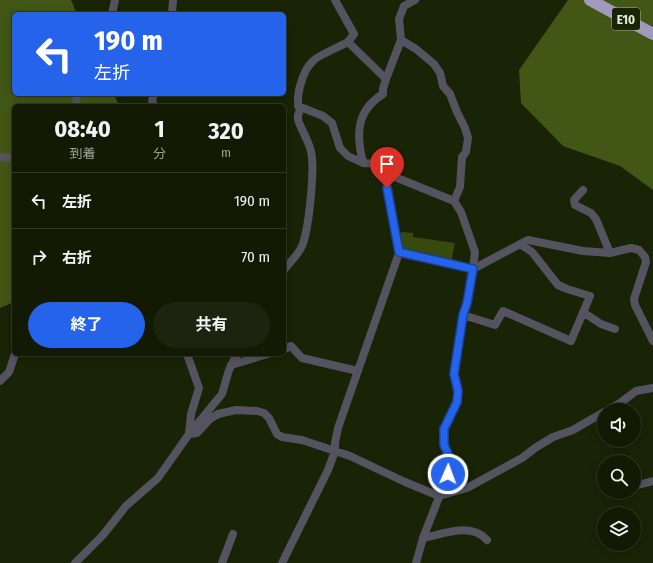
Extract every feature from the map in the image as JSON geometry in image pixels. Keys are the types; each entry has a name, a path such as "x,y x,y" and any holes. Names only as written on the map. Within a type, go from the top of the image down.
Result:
{"highway":[{"name":"E10","path":"595,2 647,28"},
{"path":"647,28 653,34"}],"street":[{"path":"112,12 115,0"},
{"path":"172,12 173,0"},
{"path":"286,268 297,256 302,247 307,225 311,194 311,152 298,120 300,110 298,106 299,86 313,61 348,42 354,34 335,0"},
{"path":"363,163 358,130 363,114 368,106 383,94 386,79 401,40 399,19 404,6 415,0"},
{"path":"401,40 416,49 434,64 440,73 443,86 450,94 465,128 468,138 466,152 462,157 460,187 454,201"},
{"path":"348,42 386,79"},
{"path":"285,562 328,470 335,451 334,443 338,428 399,252 385,173 381,167 374,163 363,163 348,156 340,148 332,123 323,116 298,106"},
{"path":"0,157 12,158"},
{"path":"385,173 454,201 462,212 475,252 454,374 458,391 457,402 444,429 444,445 449,456 448,474 423,538 416,563"},
{"path":"583,190 574,200 575,204 591,213 596,219 610,253"},
{"path":"399,252 473,269 528,240 583,251 610,253 631,248 639,250 645,257 646,262 634,299 635,305 653,341"},
{"path":"463,315 495,325 503,311 571,341 590,296 567,290 558,285 532,252 520,244"},
{"path":"583,312 601,324 615,329"},
{"path":"286,348 291,346 302,358 358,371"},
{"path":"0,381 9,372 14,356"},
{"path":"188,356 200,388 191,414 189,434"},
{"path":"74,563 103,535 126,506 158,478 189,434 222,394 235,356"},
{"path":"231,365 261,356"},
{"path":"620,403 636,391 653,388"},
{"path":"189,434 197,433 210,420 225,412 257,411 264,413 269,418 277,434 282,437 302,440 350,456 439,496 467,488 522,458 553,437 573,430 597,416"},
{"path":"641,484 653,481"},
{"path":"423,538 457,531 471,530 483,535 487,540"},
{"path":"222,563 232,534"}],"green space":[{"path":"0,0 71,0 76,12 12,12 12,96 115,96 118,104 12,104 12,303 0,308"},
{"path":"568,0 653,0 653,190 620,166 563,146 521,103 519,70"},
{"path":"401,232 413,233 413,237 455,243 451,262 404,252 400,248"}],"route":[{"path":"387,188 399,252 473,269 467,303 463,315 454,374 458,391 457,402 449,415 444,429 444,445 449,456 448,474"}]}
